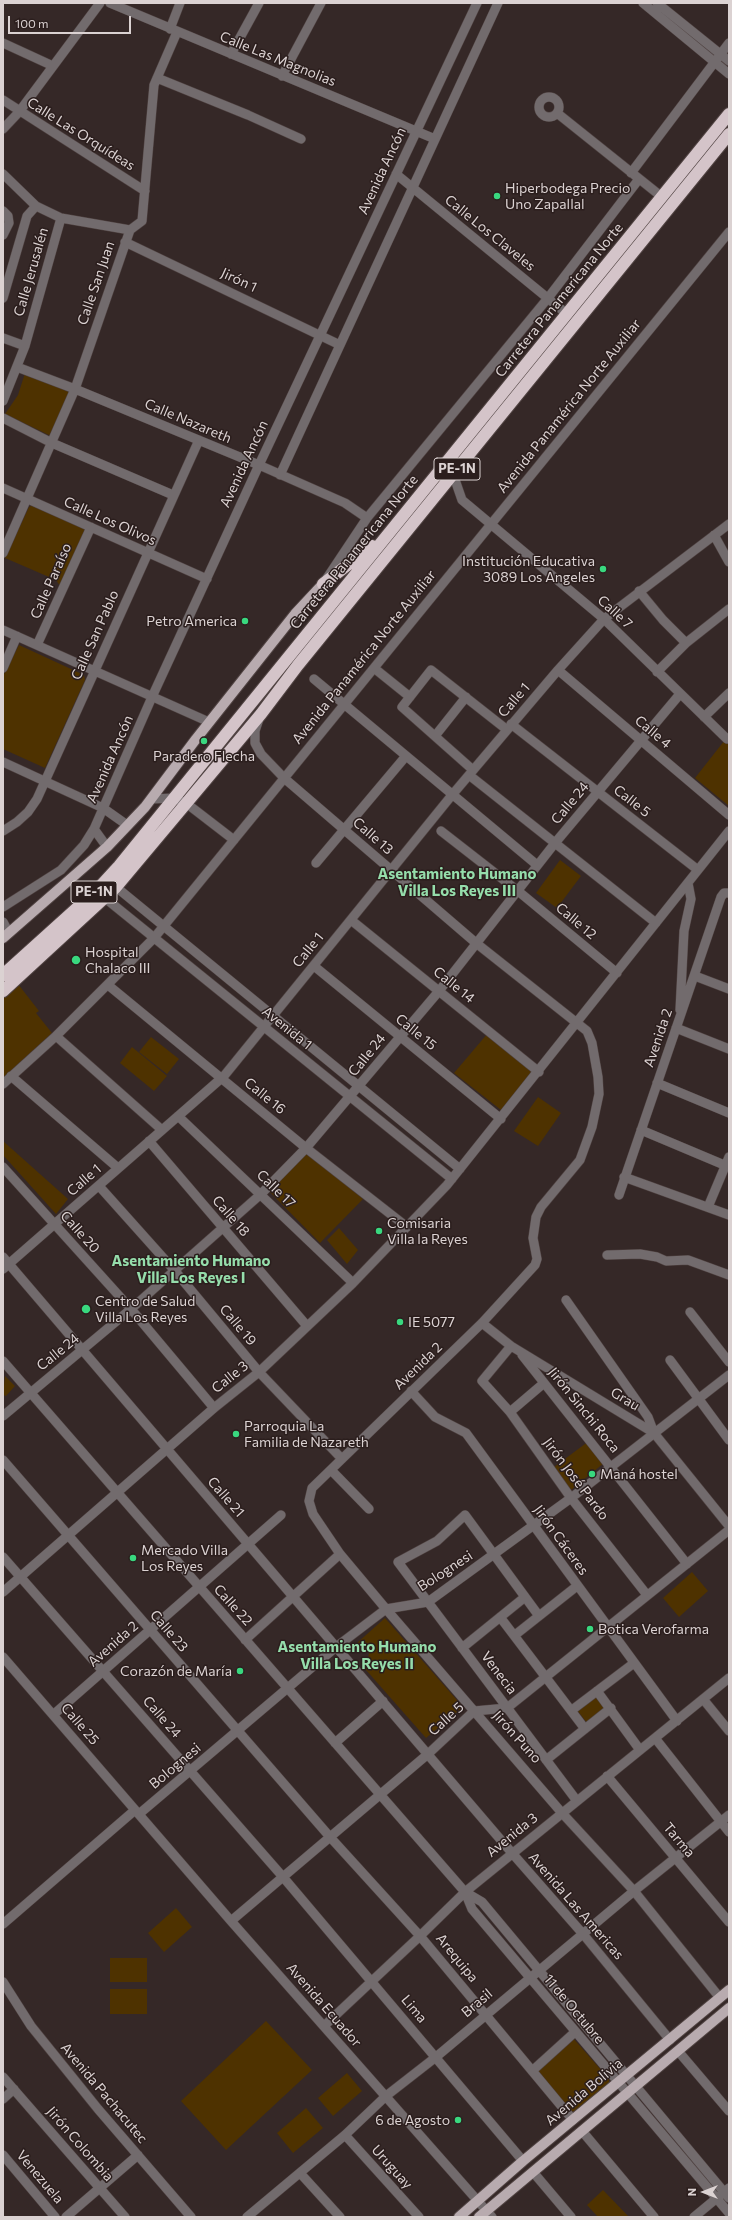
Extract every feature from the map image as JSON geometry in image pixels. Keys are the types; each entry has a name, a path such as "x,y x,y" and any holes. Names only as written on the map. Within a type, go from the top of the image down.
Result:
{"highway":[{"name":"Carretera Panamericana Norte","path":"3,975 106,881 729,114"},
{"name":"Carretera Panamericana Norte","path":"3,991 116,887 262,714 298,665 729,134"},
{"path":"323,584 389,533"}],"main road":[{"path":"6,935 107,847 128,826 151,799 209,722 295,614 323,584"},
{"name":"Avenida Bolivia","path":"459,2217 523,2161 729,1990"},
{"name":"Avenida Bolivia","path":"486,2215 533,2172 729,2008"}],"street":[{"path":"3,129 19,112 100,3"},
{"name":"Calle Las Magnolias","path":"110,3 173,31 435,139"},
{"name":"Calle San Juan","path":"3,551 28,500 75,389 130,230 142,220 154,85 173,31 180,3"},
{"path":"231,54 259,3"},
{"path":"282,76 321,3"},
{"name":"Avenida Ancón","path":"3,907 61,870 84,845 94,829 152,697 259,465 477,3"},
{"path":"280,475 498,3"},
{"path":"643,3 729,74"},
{"path":"657,3 729,61"},
{"path":"3,43 53,66"},
{"path":"631,173 729,43"},
{"path":"157,78 248,115 300,139"},
{"name":"Calle Las Orquídeas","path":"3,100 19,112 145,191"},
{"path":"557,114 662,197"},
{"path":"3,174 36,206 61,218 130,230"},
{"name":"Calle Los Claveles","path":"396,174 567,314"},
{"path":"323,584 367,518 548,298 639,179"},
{"path":"3,298 27,216 36,206"},
{"path":"3,211 8,216 9,223 3,235"},
{"name":"Calle Jerusalén","path":"3,401 25,346 61,218"},
{"name":"Avenida Panamérica Norte Auxiliar","path":"3,1084 56,1036 154,938 729,232"},
{"name":"Jirón 1","path":"125,242 321,334 340,345"},
{"path":"3,338 25,346"},
{"name":"Calle Nazareth","path":"17,367 75,389 259,465 345,503 367,518"},
{"path":"3,418 52,443 173,495"},
{"name":"Calle San Pablo","path":"3,831 28,812 45,781 198,440"},
{"name":"Calle 7","path":"453,474 462,500 604,620 727,739"},
{"name":"Calle Los Olivos","path":"3,488 207,579"},
{"name":"Calle 1","path":"5,1263 99,1186 222,1078 452,795 558,670 604,620 729,524"},
{"name":"Calle Paraíso","path":"37,645 91,527"},
{"path":"714,535 729,562"},
{"path":"640,591 662,620 686,643"},
{"path":"657,672 686,643 729,609"},
{"path":"3,630 209,722"},
{"path":"3,668 17,636"},
{"path":"374,668 410,697 402,707 435,736 471,772 555,843 656,923"},
{"name":"Calle 5","path":"410,697 431,670 597,792 698,870"},
{"name":"Calle 4","path":"558,670 729,815"},
{"path":"314,679 538,865"},
{"path":"704,717 729,693"},
{"name":"Calle 24","path":"3,1416 175,1271 262,1194 306,1148 439,991 555,843 640,739 680,694"},
{"path":"435,736 466,697"},
{"name":"Calle 13","path":"262,714 255,731 255,743 261,754 284,778 476,943 587,1031 592,1043 598,1077 599,1094 592,1126 580,1160 541,1207 536,1218 533,1238 537,1259"},
{"path":"316,863 406,756"},
{"path":"3,762 104,808 128,826"},
{"path":"151,799 174,798 186,803 234,840"},
{"path":"94,829 107,847"},
{"name":"Calle 12","path":"441,831 518,891 617,973"},
{"name":"Calle 3","path":"3,1592 67,1534 117,1494 214,1408 259,1372 353,1283 407,1227 452,1179 501,1119 729,831"},
{"path":"680,1019 684,931 691,899 688,883"},
{"name":"Avenida 1","path":"116,887 460,1169"},
{"name":"Avenida 2","path":"619,1195 721,897 728,893"},
{"name":"Avenida 1","path":"105,898 262,1027 452,1179"},
{"name":"Calle 14","path":"351,920 539,1072"},
{"path":"3,922 6,935"},
{"name":"Calle 15","path":"314,966 501,1119"},
{"path":"695,976 729,989"},
{"name":"Calle 16","path":"108,985 306,1148 407,1227"},
{"path":"676,1028 729,1049"},
{"path":"56,1036 162,1130"},
{"path":"12,1076 118,1168"},
{"path":"657,1083 729,1113"},
{"name":"Calle 17","path":"178,1116 262,1194 353,1283"},
{"path":"641,1130 728,1163 708,1207"},
{"name":"Calle 18","path":"149,1141 307,1326"},
{"name":"Calle 20","path":"3,1167 131,1309 214,1408"},
{"path":"624,1177 729,1215"},
{"name":"Calle 19","path":"99,1186 175,1271 259,1372 342,1459"},
{"path":"608,1255 640,1254 657,1257 666,1261 688,1260 729,1275"},
{"name":"Avenida 2","path":"312,1488 482,1323 535,1265 537,1259"},
{"name":"Calle 21","path":"5,1263 82,1350 428,1754"},
{"path":"719,1272 729,1284"},
{"path":"566,1300 648,1417 654,1433"},
{"path":"690,1312 729,1362"},
{"name":"Grau","path":"482,1323 514,1348 654,1433 729,1526"},
{"name":"Jirón José Pardo","path":"514,1348 482,1381 510,1412 571,1498 647,1596"},
{"name":"Jirón Sinchi Roca","path":"514,1348 612,1467 687,1564"},
{"name":"Calle 22","path":"3,1360 198,1588 288,1688 380,1795"},
{"path":"670,1360 729,1440"},
{"name":"Bolognesi","path":"3,1924 137,1812 190,1771 336,1647 386,1609 428,1602 571,1498 698,1398 729,1376"},
{"path":"510,1412 544,1383"},
{"name":"Jirón Cáceres","path":"411,1391 434,1417 466,1433 677,1720"},
{"name":"Calle 23","path":"3,1460 330,1837"},
{"path":"331,1470 369,1509"},
{"name":"Jirón Puno","path":"312,1488 309,1501 313,1514 340,1554 562,1813 634,1891 720,1998"},
{"name":"Avenida 2","path":"53,1715 281,1515"},
{"name":"Venecia","path":"493,1556 465,1515 452,1529 437,1541 398,1562 577,1801"},
{"path":"507,1708 729,1530"},
{"path":"245,1640 340,1554"},
{"path":"493,1556 539,1616"},
{"name":"Calle 24","path":"3,1557 283,1877"},
{"path":"515,1635 577,1586"},
{"path":"462,1648 525,1597"},
{"path":"500,1617 547,1676 586,1729"},
{"name":"Calle 25","path":"3,1657 137,1812"},
{"path":"572,1710 634,1663"},
{"name":"Avenida 3","path":"324,2026 372,1982 464,1892 729,1678"},
{"path":"597,1691 611,1708 640,1750"},
{"path":"703,1699 729,1731"},
{"path":"335,1743 383,1701"},
{"name":"Calle 5","path":"231,1921 428,1754 474,1711 507,1708"},
{"path":"546,1760 611,1708"},
{"path":"656,1738 729,1832"},
{"name":"Avenida Las Americas","path":"428,1754 583,1934 670,2040"},
{"name":"Tarma","path":"607,1776 729,1922"},
{"name":"11 de Octubre","path":"380,1795 464,1892 472,1909 574,2032 729,2213"},
{"name":"Avenida Ecuador","path":"137,1812 231,1921 478,2200 486,2215"},
{"name":"Brasil","path":"253,2215 300,2172 345,2135 386,2096 436,2057 634,1891 729,1815"},
{"name":"Arequipa","path":"330,1837 420,1936 573,2120"},
{"name":"Lima","path":"283,1877 523,2161"},
{"name":"11 de Octubre","path":"464,1892 482,1902 635,2086 727,2192"},
{"name":"Avenida Pachacutec","path":"3,1982 31,2026 191,2217"},
{"path":"532,2071 574,2032"},
{"path":"678,2050 729,2111"},
{"name":"Jirón Colombia","path":"3,2077 125,2217"},
{"path":"3,2099 14,2089"},
{"path":"582,2131 654,2217"},
{"name":"Uruguay","path":"345,2135 419,2217"},
{"name":"Venezuela","path":"3,2155 56,2217"},
{"path":"66,2217 138,2155"},
{"path":"300,2172 340,2217"},
{"path":"533,2172 571,2217"},
{"path":"694,2217 716,2198 727,2192"}],"shaded area":[{"path":"25,373 69,392 51,436 5,414 18,395"},
{"path":"33,505 86,529 60,586 56,580 5,558 29,507"},
{"path":"19,645 84,675 85,680 45,768 3,749 3,676"},
{"path":"728,736 729,737 729,806 695,778"},
{"path":"560,860 581,876 557,908 536,893"},
{"path":"18,984 39,1011 36,1013 52,1033 3,1078 3,997"},
{"path":"488,1033 534,1071 501,1110 454,1073"},
{"path":"151,1037 179,1059 167,1074 139,1052"},
{"path":"132,1047 167,1076 154,1091 120,1063"},
{"path":"538,1097 561,1113 538,1146 514,1131"},
{"path":"3,1141 68,1199 56,1214 3,1155"},
{"path":"307,1152 363,1199 320,1243 268,1190"},
{"path":"339,1228 358,1250 347,1264 327,1240"},
{"path":"5,1376 15,1386 6,1396 3,1395"},
{"path":"589,1441 604,1463 571,1490 554,1467"},
{"path":"692,1572 708,1591 679,1617 663,1598"},
{"path":"385,1618 463,1707 426,1738 366,1670 370,1647 357,1643"},
{"path":"598,1693 608,1707 587,1723 577,1710"},
{"path":"176,1908 192,1927 164,1952 148,1933"},
{"path":"110,1958 147,1958 147,1982 110,1982"},
{"path":"110,1989 147,1989 147,2014 110,2014"},
{"path":"266,2021 312,2070 226,2150 181,2101"},
{"path":"573,2038 609,2079 609,2085 576,2112 570,2111 536,2070"},
{"path":"347,2073 362,2091 333,2116 318,2098"},
{"path":"306,2108 323,2128 293,2153 277,2133"},
{"path":"603,2190 629,2217 598,2217 587,2205"}],"place":[{"name":"Hiperbodega Precio Uno Zapallal","path":"497,196"},
{"name":"Institución Educativa 3089 Los Angeles","path":"603,569"},
{"name":"Petro America","path":"245,621"},
{"name":"Paradero Flecha","path":"204,741"},
{"name":"Hospital Chalaco III","path":"76,960"},
{"name":"Comisaria Villa la Reyes","path":"379,1231"},
{"name":"Centro de Salud Villa Los Reyes","path":"86,1309"},
{"name":"IE 5077","path":"400,1322"},
{"name":"Parroquia La Familia de Nazareth","path":"236,1434"},
{"name":"Maná hostel","path":"592,1474"},
{"name":"Mercado Villa Los Reyes","path":"133,1558"},
{"name":"Botica Verofarma","path":"590,1629"},
{"name":"Corazón de María","path":"240,1671"},
{"name":"6 de Agosto","path":"458,2120"}],"district":[{"name":"Asentamiento Humano Villa Los Reyes III","path":"457,882"},
{"name":"Asentamiento Humano Villa Los Reyes I","path":"191,1270"},
{"name":"Asentamiento Humano Villa Los Reyes II","path":"357,1656"}]}
